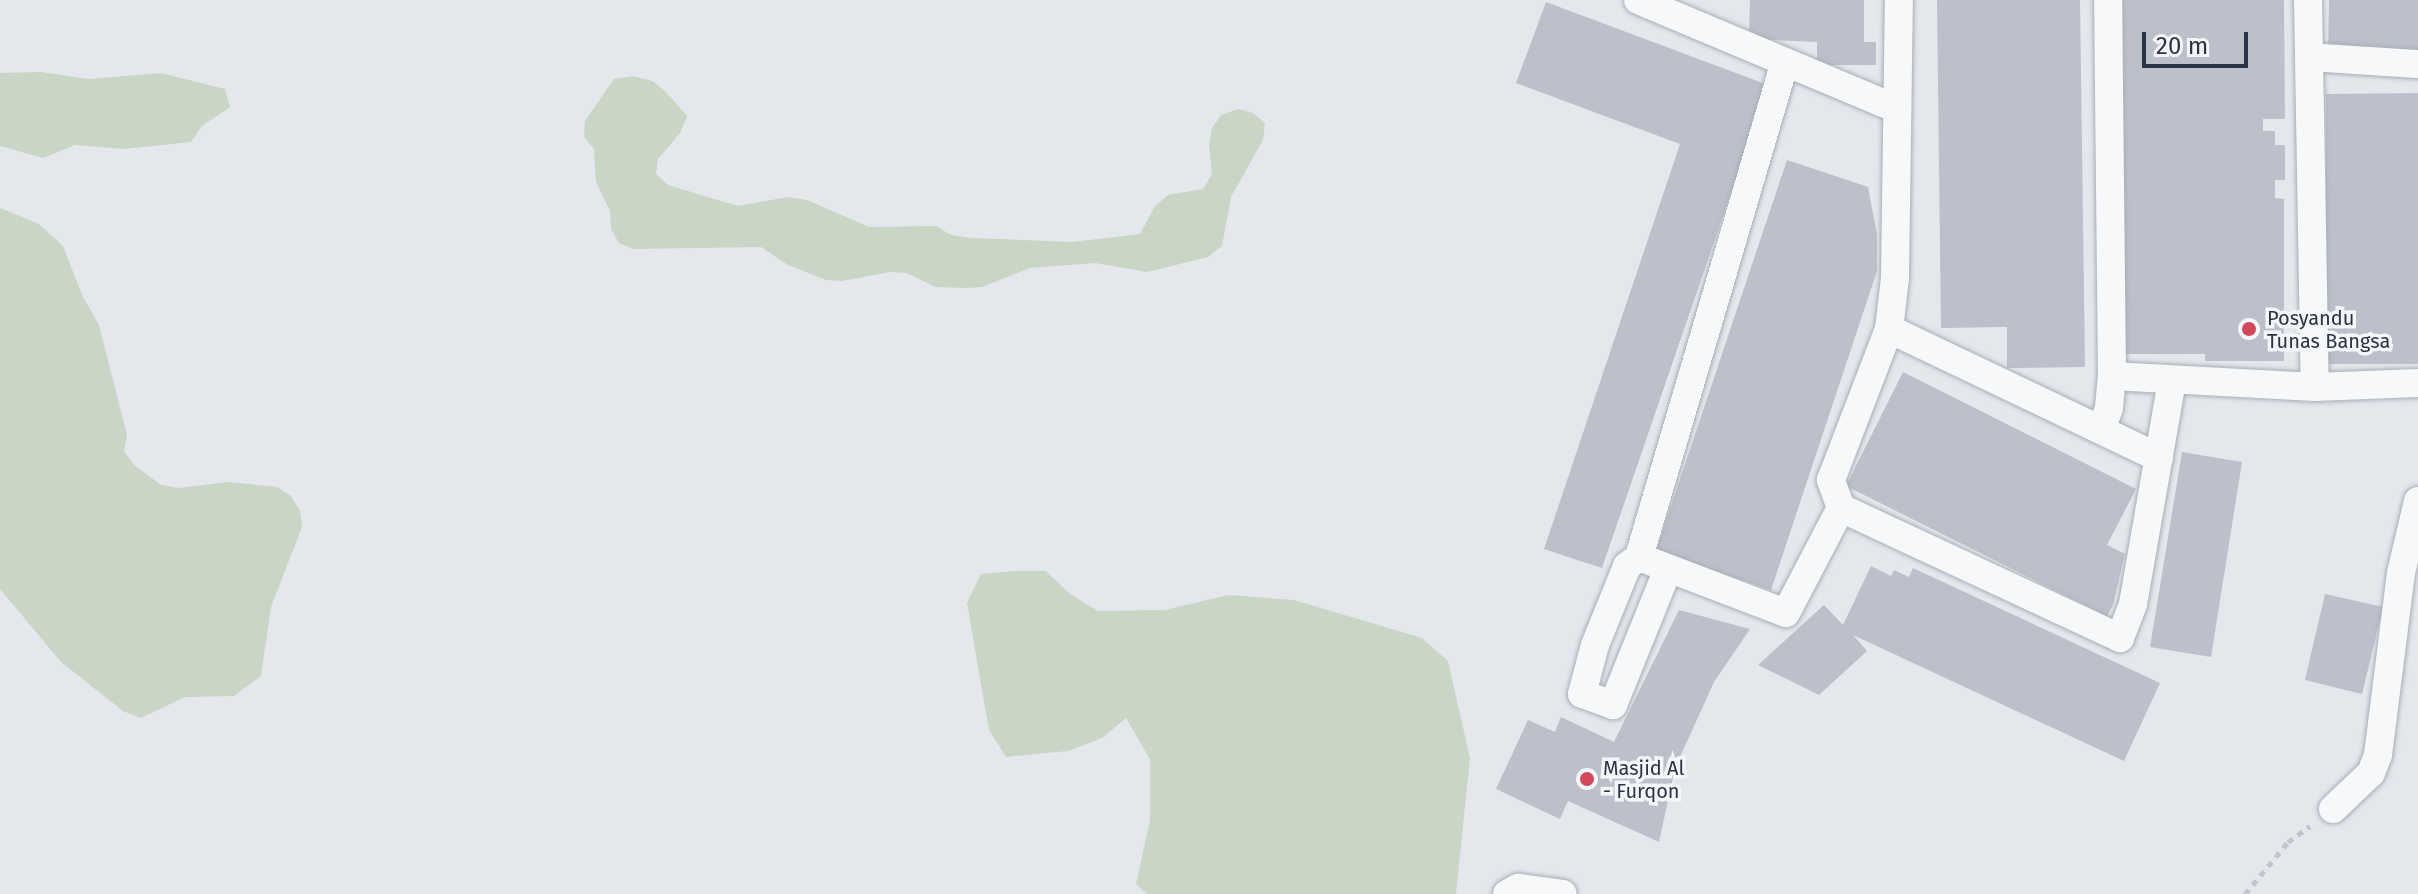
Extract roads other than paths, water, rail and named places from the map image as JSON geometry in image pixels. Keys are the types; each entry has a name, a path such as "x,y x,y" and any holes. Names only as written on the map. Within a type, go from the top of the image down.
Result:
{"street":[{"path":"1638,0 1784,65 1897,109"},
{"path":"1899,0 1895,278 1889,329 1831,480 1841,508 2120,638 2133,604 2172,380"},
{"path":"2101,430 2109,408 2112,376 2108,0"},
{"path":"2308,0 2315,387"},
{"path":"2309,57 2418,64"},
{"path":"1668,569 1613,705 1582,694 1595,645 1627,566 1639,557 1784,65"},
{"path":"1889,329 2159,458"},
{"path":"2112,376 2315,387 2418,383"},
{"path":"2333,809 2371,773 2378,755 2401,573 2418,501"},
{"path":"1639,557 1786,613 1841,508"},
{"path":"1507,894 1518,888 1563,894"}],"place":[{"name":"Posyandu Tunas Bangsa","path":"2249,329"},
{"name":"Masjid Al - Furqon","path":"1587,779"}]}
